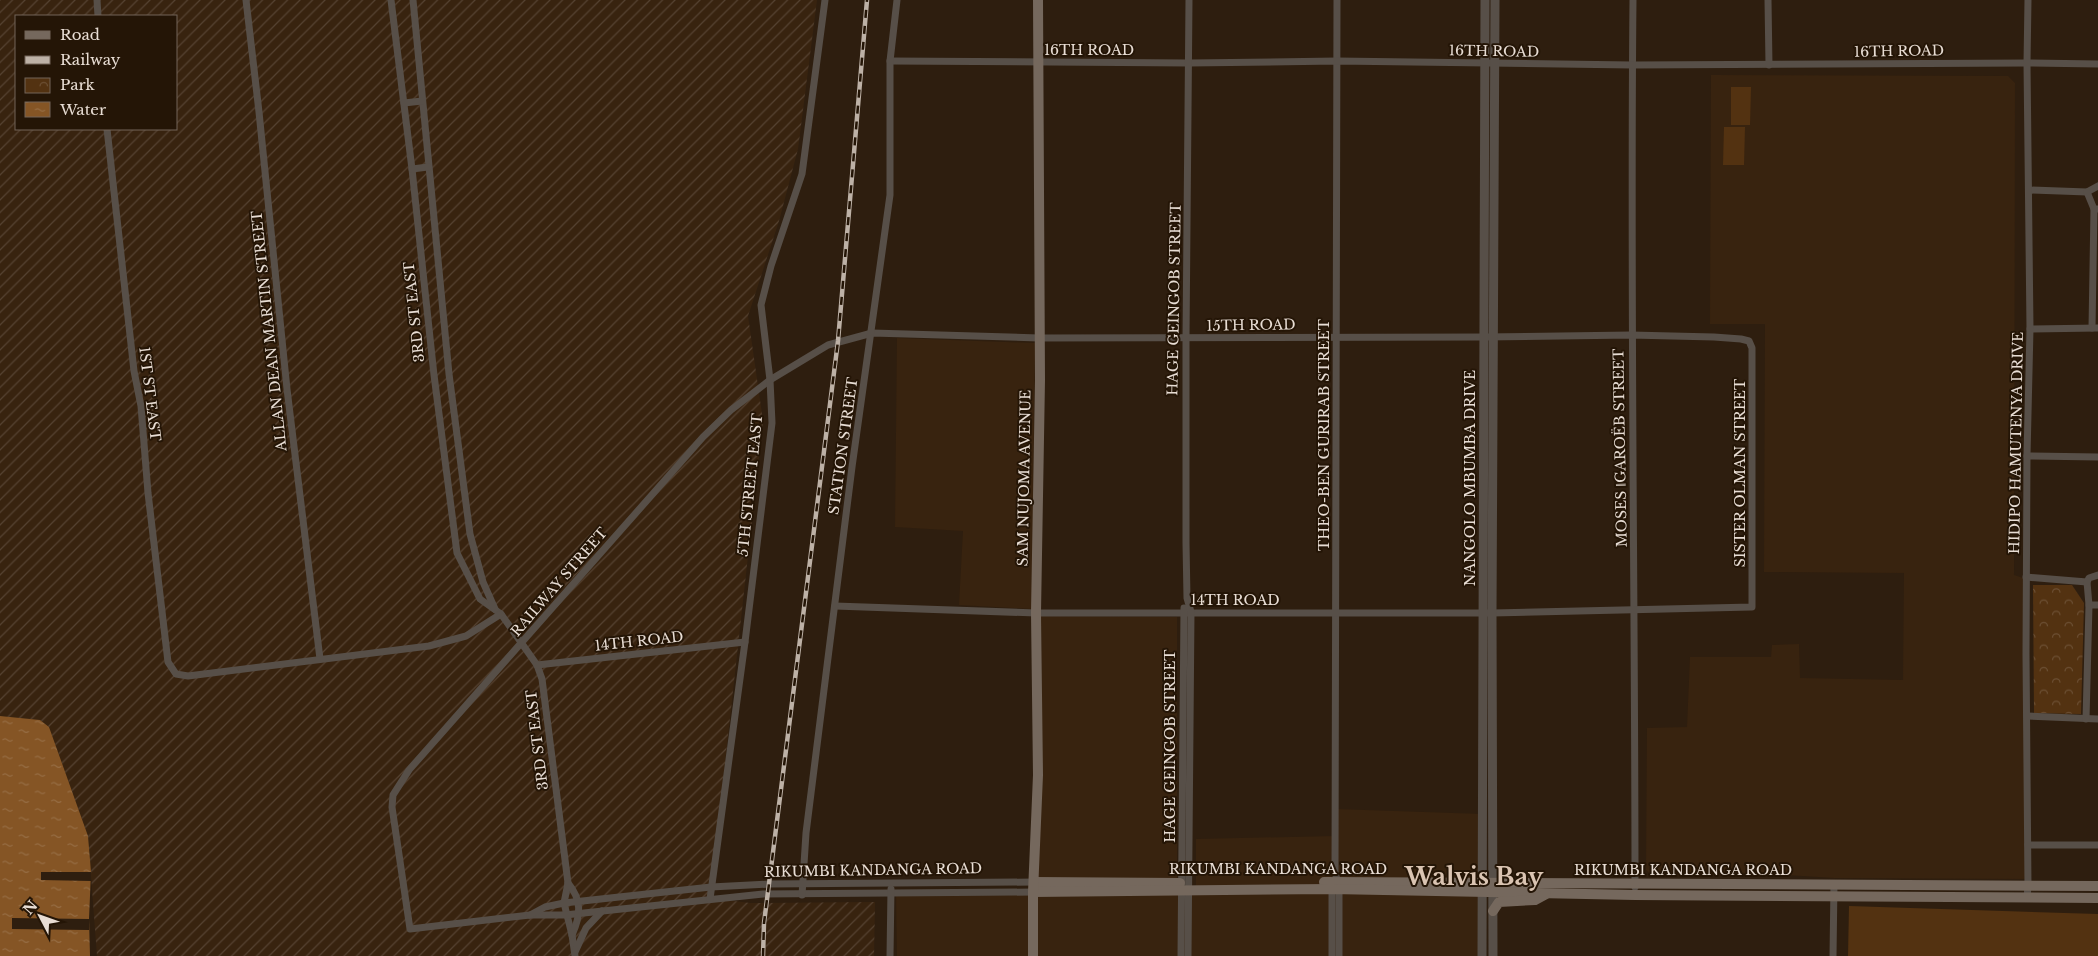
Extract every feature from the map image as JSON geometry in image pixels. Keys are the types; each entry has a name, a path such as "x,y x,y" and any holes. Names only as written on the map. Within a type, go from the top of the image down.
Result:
{"main road":[{"name":"SAM NUJOMA AVENUE","path":"1033,956 1033,887 1038,775 1036,613 1039,338 1038,0"},
{"name":"RIKUMBI KANDANGA ROAD","path":"1033,887 1493,887 1635,883 2098,886"},
{"name":"RIKUMBI KANDANGA ROAD","path":"1493,887 1547,893 1635,895 2098,898"},
{"path":"1493,911 1499,902 1535,900 1547,893"}],"street":[{"path":"96,0 98,15"},
{"name":"ALLAN DEAN MARTIN STREET","path":"246,0 287,389 320,660"},
{"name":"3RD ST EAST","path":"391,0 412,169 434,375 457,553 480,599 501,614 536,665 542,679 568,883 564,903"},
{"name":"3RD ST EAST","path":"414,0 428,167 449,374 470,534 483,582 495,608"},
{"name":"5TH STREET EAST","path":"710,899 745,642 772,423 770,380 761,305 771,266 802,174 825,0"},
{"name":"STATION STREET","path":"802,895 806,833 852,467 890,195 890,61 897,0"},
{"name":"HAGE GEINGOB STREET","path":"1181,956 1185,886 1191,612 1187,598 1186,338 1190,63 1189,0"},
{"name":"THEO-BEN GURIRAB STREET","path":"1332,956 1335,886 1337,0"},
{"name":"NANGOLO MBUMBA DRIVE","path":"1485,0 1490,63"},
{"name":"NANGOLO MBUMBA DRIVE","path":"1482,956 1487,612 1490,63 1495,0"},
{"name":"MOSES ǁGAROËB STREET","path":"1633,0 1631,335 1635,610 1635,895"},
{"path":"1768,0 1769,65"},
{"name":"HIDIPO HAMUTENYA DRIVE","path":"2027,898 2026,577 2030,329 2028,0"},
{"name":"16TH ROAD","path":"890,61 1190,63 1337,61 1632,65 2027,62 2098,64"},
{"path":"404,104 422,101"},
{"name":"1ST ST EAST","path":"107,130 134,371 141,406 148,493 168,662 176,674 188,676 320,660"},
{"path":"412,169 428,167"},
{"path":"2029,190 2087,192 2098,186"},
{"path":"2030,329 2095,328 2096,209 2087,192"},
{"name":"RAILWAY STREET","path":"530,915 410,930 392,810 393,796 409,770 704,437 731,410 770,380 828,345 872,333"},
{"name":"15TH ROAD","path":"872,333 1039,338 1631,335"},
{"name":"SISTER OLMAN STREET","path":"1631,335 1741,339 1749,341 1752,348 1752,607 1635,610"},
{"path":"2027,456 2098,456"},
{"path":"2086,719 2089,605 2087,582 2089,578 2098,575"},
{"path":"2026,577 2087,582"},
{"name":"HAGE GEINGOB STREET","path":"1187,598 1182,612 1185,886 1188,956"},
{"path":"2089,605 2098,605"},
{"name":"14TH ROAD","path":"835,606 1036,613 1336,613 1635,610"},
{"name":"NANGOLO MBUMBA DRIVE","path":"1487,612 1493,956"},
{"path":"320,660 430,646 466,636 501,614"},
{"name":"14TH ROAD","path":"536,665 745,642"},
{"path":"2026,716 2098,719"},
{"path":"2028,845 2098,845"},
{"name":"3RD ST EAST","path":"568,883 579,901"},
{"path":"890,883 890,956"},
{"name":"RIKUMBI KANDANGA ROAD","path":"564,903 711,887 890,883 1033,887"},
{"path":"1833,956 1834,884"},
{"name":"THEO-BEN GURIRAB STREET","path":"1335,886 1338,956"},
{"name":"RIKUMBI KANDANGA ROAD","path":"566,915 769,894 891,893 1033,887"},
{"path":"572,934 579,914 579,901"},
{"path":"530,915 545,907 564,903 575,955"},
{"path":"575,955 586,928 602,911"},
{"path":"530,915 566,915"}],"shaded area":[{"path":"0,0 817,0 798,149 779,221 748,316 763,421 710,898 750,903 875,902 874,956 97,956 88,836 49,727 40,720 0,716"},
{"path":"1711,75 2008,76 2015,83 2014,575 2029,580 2026,879 1834,878 1770,874 1653,876 1646,870 1647,728 1687,727 1690,657 1771,657 1772,645 1799,644 1800,678 1903,680 1904,573 1764,572 1765,324 1710,324"},
{"path":"897,338 1035,343 1032,609 959,605 963,531 895,527"},
{"path":"1041,616 1177,617 1177,880 1037,878 1042,773"},
{"path":"1336,809 1482,814 1481,956 1038,956 1037,894 1196,892 1196,839 1335,836"},
{"path":"1029,895 1030,956 897,956 896,896"}],"green space":[{"path":"1731,87 1751,87 1750,125 1731,125"},
{"path":"1724,127 1745,127 1744,165 1723,165"},
{"path":"2033,585 2072,585 2084,603 2081,714 2034,713"},
{"path":"1849,906 2098,914 2098,956 1848,956"}],"water":[{"path":"0,716 40,720 49,727 88,836 91,872 90,956 0,956"}],"pier":[{"path":"41,872 91,872 91,881 41,880"},
{"path":"12,918 89,919 89,930 12,929"}],"railway":[{"path":"763,956 764,923 838,341 867,0"}],"district":[{"name":"Walvis Bay","path":"1474,876"}]}
